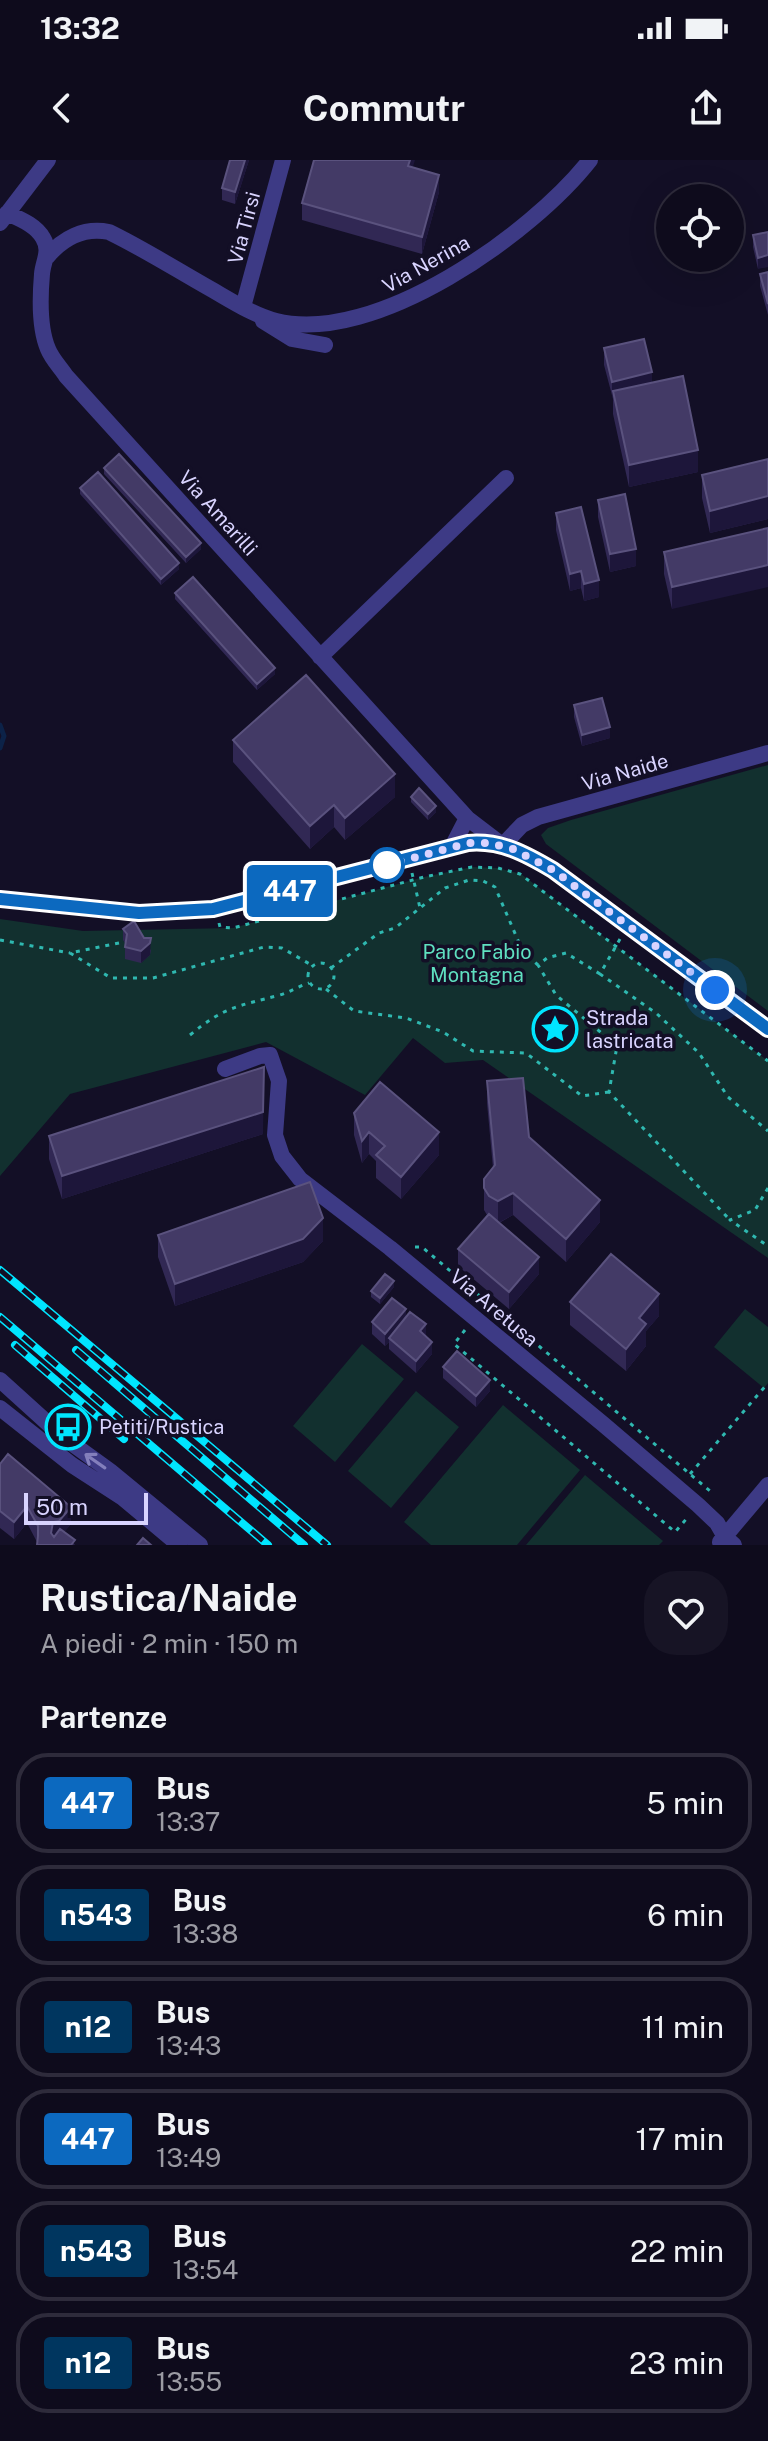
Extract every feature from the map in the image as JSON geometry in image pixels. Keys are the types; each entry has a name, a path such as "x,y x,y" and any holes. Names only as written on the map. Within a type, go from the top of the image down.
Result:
{"street":[{"path":"47,257 46,243 36,229 2,219 48,160"},
{"name":"Via Tirsi","path":"249,311 283,160"},
{"name":"Via Nerina","path":"36,229 55,235 97,230 109,232 249,311 305,325 357,317 393,307 471,264 524,226 590,160"},
{"path":"47,257 64,240 78,234"},
{"name":"Via Amarilli","path":"47,257 42,270 41,298 45,339 52,356 95,410 151,467 467,818 503,845"},
{"path":"249,311 292,339 325,345"},
{"path":"320,657 506,478"},
{"name":"Via Naide","path":"503,845 522,825 538,817 768,753"},
{"path":"452,847 467,818"},
{"path":"0,899 139,913 213,909 452,847 478,842 503,845 525,853 553,870 768,1029"},
{"name":"Via Aretusa","path":"225,1069 270,1055 279,1081 275,1135 288,1166 300,1179 390,1248 698,1505 717,1523 725,1542"},
{"path":"0,1380 52,1427 200,1545"},
{"path":"0,1408 72,1465 123,1498 179,1545"},
{"path":"725,1542 768,1485"}],"path":[{"path":"213,909 220,927 233,928 414,879 472,867 498,868 520,874 768,1061"},
{"path":"412,873 420,908"},
{"path":"331,968 379,933 395,928 445,888 461,881 477,879 489,883 500,894 523,952 538,965 556,995 617,1046 609,1092"},
{"path":"600,974 620,939"},
{"path":"0,940 70,953 111,978 153,978 264,947 282,948 313,966"},
{"path":"70,953 119,943"},
{"path":"538,965 547,958 566,953 656,1013 699,1053 728,1097 768,1131"},
{"path":"326,989 334,980 331,968 322,963 313,966 308,973 309,983 316,989 326,989 354,1011 406,1018 443,1032 473,1051 526,1053 582,1096 609,1092"},
{"path":"190,1035 235,1005 283,994 309,983"},
{"path":"609,1092 730,1220 768,1246"},
{"path":"730,1220 755,1210 768,1188"},
{"path":"390,1248 422,1247 710,1491"},
{"path":"475,1318 454,1344 675,1532 698,1505"},
{"path":"690,1474 768,1383"}],"green space":[{"path":"768,765 768,1011 546,844 541,835 548,828 571,820"},
{"name":"Parco Fabio Montagna","path":"472,867 498,868 521,874 768,1061 768,1258 483,1060 445,1063 413,1038 365,1095 266,1042 70,1094 0,1176 0,919 83,931 233,928"},
{"path":"745,1309 768,1327 768,1383 764,1388 714,1347"},
{"path":"362,1344 404,1379 335,1462 293,1426"},
{"path":"416,1391 459,1427 391,1508 348,1471"},
{"path":"503,1405 580,1470 517,1545 431,1545 404,1522"},
{"path":"585,1475 663,1541 659,1545 526,1545"}],"building":[{"path":"230,160 245,160 235,192 222,188"},
{"path":"314,160 410,160 408,166 439,175 422,237 302,203"},
{"path":"768,232 768,255 758,258 753,235"},
{"path":"768,272 768,304 760,274"},
{"path":"644,339 652,372 612,382 604,348"},
{"path":"683,376 698,450 629,465 613,391"},
{"path":"119,454 201,543 186,557 104,468"},
{"path":"768,459 768,496 710,511 702,475"},
{"path":"98,472 179,563 161,579 80,488"},
{"path":"625,494 636,549 610,554 598,500"},
{"path":"581,507 599,580 584,584 581,571 570,574 556,513"},
{"path":"768,528 768,565 672,587 664,552"},
{"path":"193,577 275,668 257,684 175,593"},
{"path":"306,675 395,774 345,818 334,805 310,826 233,740"},
{"path":"602,698 610,727 582,735 574,705"},
{"path":"419,788 436,806 428,814 411,797"},
{"path":"134,921 144,938 151,938 141,951 125,947 127,934 123,929"},
{"path":"264,1067 263,1112 62,1176 49,1136"},
{"path":"523,1078 529,1137 600,1200 566,1239 513,1193 498,1201 489,1196 484,1188 484,1179 495,1165 487,1081"},
{"path":"380,1082 439,1132 401,1177 376,1155 385,1146 369,1132 362,1141 354,1113"},
{"path":"310,1182 323,1218 303,1239 175,1284 158,1235"},
{"path":"489,1214 539,1257 509,1292 458,1249"},
{"path":"611,1254 659,1294 639,1318 646,1324 626,1349 570,1302"},
{"path":"385,1274 394,1281 380,1298 371,1291"},
{"path":"392,1298 406,1309 385,1334 372,1322"},
{"path":"410,1312 426,1324 420,1331 432,1342 416,1361 389,1338"},
{"path":"457,1351 490,1380 476,1396 443,1367"},
{"path":"8,1454 71,1507 59,1521 53,1522 51,1533 54,1537 60,1529 75,1540 71,1545 37,1545 38,1526 27,1506 14,1522 0,1511 0,1464"},
{"path":"143,1538 151,1545 137,1545"}],"waterway":[{"path":"0,725 4,736 0,748"}],"railway":[{"path":"0,1270 327,1545"},
{"path":"0,1317 268,1545"},
{"path":"15,1345 124,1439"},
{"path":"76,1350 304,1545"}],"bus line":[{"name":"447","path":"0,899 139,913 213,909 468,843 503,845 525,853 553,870 768,1029"}],"place":[{"name":"Strada lastricata","path":"555,1029"},
{"name":"Petiti/Rustica","path":"68,1427"}],"route":[{"path":"387,865 478,842 503,845 525,853 553,870 715,990"}]}
